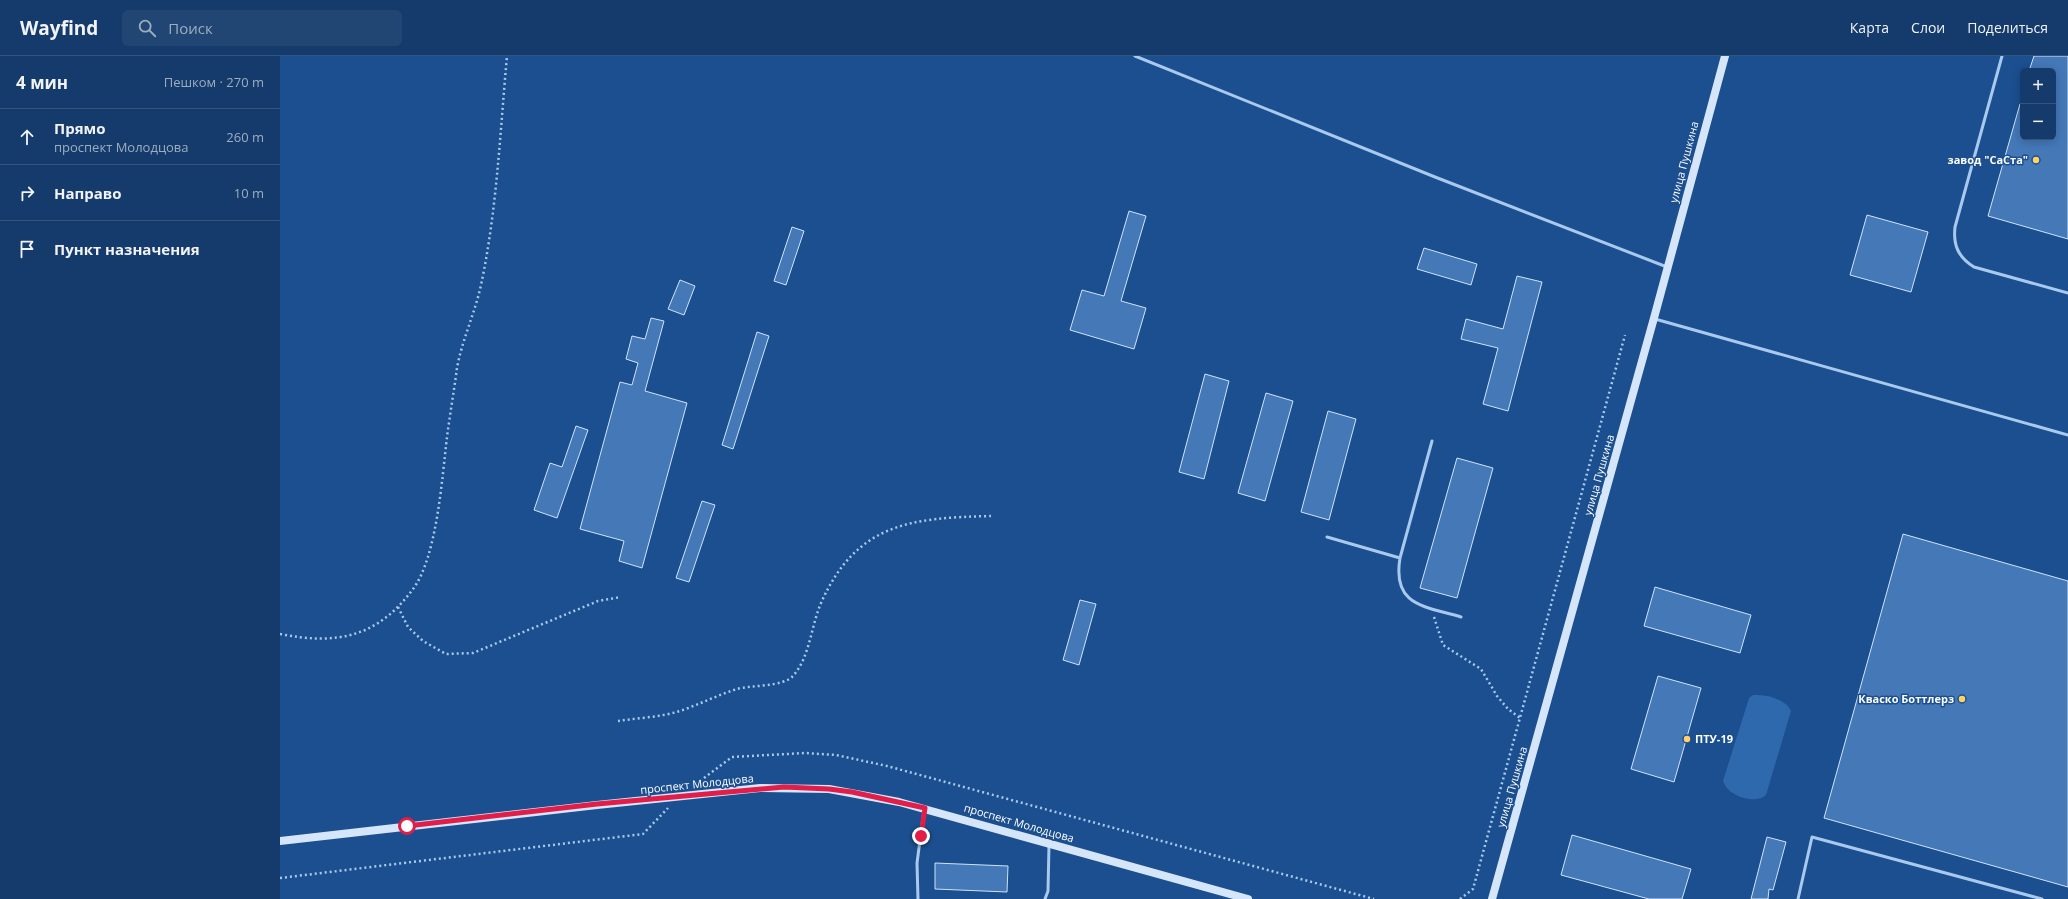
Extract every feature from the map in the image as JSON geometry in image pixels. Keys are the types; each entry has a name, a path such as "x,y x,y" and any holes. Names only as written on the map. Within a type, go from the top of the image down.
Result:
{"main road":[{"name":"улица Пушкина","path":"1492,899 1654,318 1725,56"},
{"name":"проспект Молодцова","path":"280,841 678,796 760,788 805,788 852,792 925,808 1248,899"}],"lane":[{"path":"1135,56 1667,268"},
{"path":"2002,56 1955,227 1953,241 1965,261 1974,267 2068,292"},
{"path":"1654,318 2068,435"},
{"path":"1432,441 1397,574 1400,587 1408,598 1420,605 1461,617"},
{"path":"1327,537 1400,558"},
{"path":"918,899 917,863 925,808"},
{"path":"1798,899 1812,837 2042,899"},
{"path":"1045,899 1048,891 1049,843"}],"path":[{"path":"280,634 326,640 351,636 372,626 398,607 414,588 427,560 439,506 458,361 481,286 491,224 507,56"},
{"path":"1460,899 1473,889 1625,335"},
{"path":"618,721 679,711 738,689 779,683 792,678 802,662 821,603 845,562 870,539 905,524 944,518 991,516"},
{"path":"398,607 408,627 423,641 446,654 453,654 473,653 592,604 621,597"},
{"path":"1432,609 1443,645 1481,669 1497,696 1508,709 1520,718"},
{"path":"280,878 643,834 678,796 732,757 805,752 836,756 887,766 1374,899"}],"shaded area":[{"path":"1753,695 1763,695 1780,700 1785,703 1791,711 1766,795 1761,798 1749,799 1735,795 1723,781 1749,698"}],"building":[{"name":"завод \"СаСта\"","path":"2034,56 2068,56 2068,239 1988,216 2020,104 2020,140 2056,140 2056,68 2030,68"},
{"path":"1129,211 1146,216 1121,301 1146,308 1134,349 1070,330 1082,290 1104,296"},
{"path":"1867,215 1928,232 1911,292 1850,275"},
{"path":"792,227 804,231 786,285 774,281"},
{"path":"1424,248 1477,264 1471,285 1417,269"},
{"path":"1517,276 1542,282 1508,411 1483,404 1498,348 1461,339 1466,319 1503,329"},
{"path":"680,280 695,286 684,315 668,309"},
{"path":"651,318 664,321 645,391 687,403 642,568 619,561 624,541 580,529 620,382 632,385 638,363 626,359 632,336 645,339"},
{"path":"757,332 769,336 733,449 722,445"},
{"path":"1205,374 1229,381 1204,479 1179,472"},
{"path":"1266,393 1293,401 1265,501 1238,493"},
{"path":"1328,411 1356,419 1329,520 1301,512"},
{"path":"576,426 588,430 557,518 534,510 550,463 562,467"},
{"path":"1457,458 1493,468 1457,598 1420,588"},
{"path":"702,501 715,505 689,582 676,578"},
{"name":"Кваско Боттлерз","path":"1903,534 2068,581 2068,887 1824,818"},
{"path":"1655,587 1751,615 1740,653 1644,626"},
{"path":"1080,600 1096,604 1079,665 1063,660"},
{"path":"1658,676 1701,688 1674,782 1631,769"},
{"path":"1572,835 1691,869 1682,899 1649,899 1561,875"},
{"path":"1767,837 1786,842 1773,890 1769,889 1768,899 1751,899"},
{"path":"935,863 1008,866 1007,892 935,889"}],"place":[{"name":"завод \"СаСта\"","path":"2036,160"},
{"name":"Кваско Боттлерз","path":"1962,699"},
{"name":"ПТУ-19","path":"1687,739"}],"route":[{"path":"407,826 597,804 784,787 829,789 852,792 925,808 921,836"}]}
